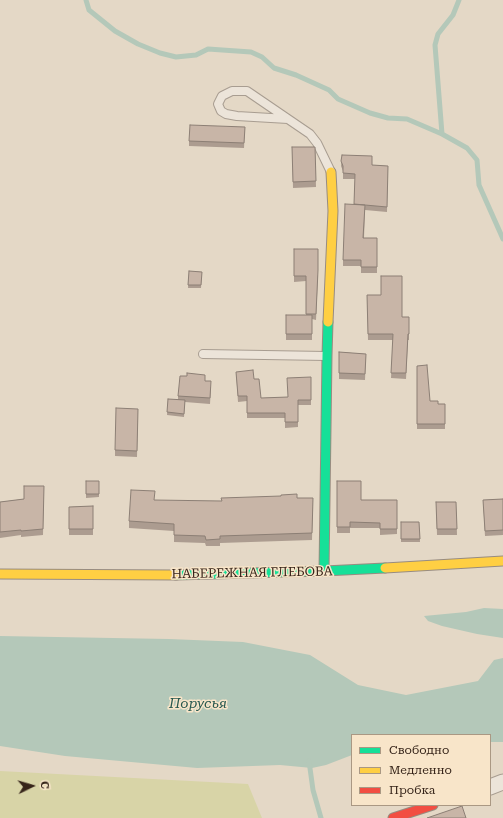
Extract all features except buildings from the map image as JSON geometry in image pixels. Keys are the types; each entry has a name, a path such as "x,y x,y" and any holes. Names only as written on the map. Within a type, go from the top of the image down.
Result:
{"street":[{"path":"324,571 327,356 333,211 331,172"},
{"name":"НАБЕРЕЖНАЯ ГЛЕБОВА","path":"0,574 186,575 324,571 503,561"},
{"path":"491,786 503,782"},
{"path":"392,818 430,806"}],"lane":[{"path":"288,120 226,114 221,111 218,104 222,96 232,91 247,91 310,134 317,143 331,172"},
{"path":"203,354 327,356"}],"shaded area":[{"path":"0,771 248,784 262,818 0,818"}],"water":[{"path":"484,608 503,609 503,638 442,626 428,621 424,616 466,612"},
{"name":"Порусья","path":"0,636 243,642 310,655 358,685 406,695 478,681 494,660 503,658 503,742 491,742 491,734 351,734 351,755 326,765 312,768 280,765 197,768 65,756 0,746"}],"waterway":[{"path":"86,0 89,10 115,31 138,44 160,53 176,57 196,55 208,49 251,52 262,57 274,68 296,75 329,90 338,99 370,113 388,118 407,119 442,134 467,148 477,160 479,185 503,239"},
{"path":"442,134 435,45 438,34 453,15 459,0"},
{"path":"309,761 313,790 321,818"}],"traffic: fast":[{"path":"324,571 328,322"},
{"path":"176,575 385,568"}],"traffic: slow":[{"path":"328,322 333,211 331,172"},
{"path":"385,568 503,561"},
{"path":"0,574 176,575"}],"traffic: jam":[{"path":"393,818 430,806"}]}
